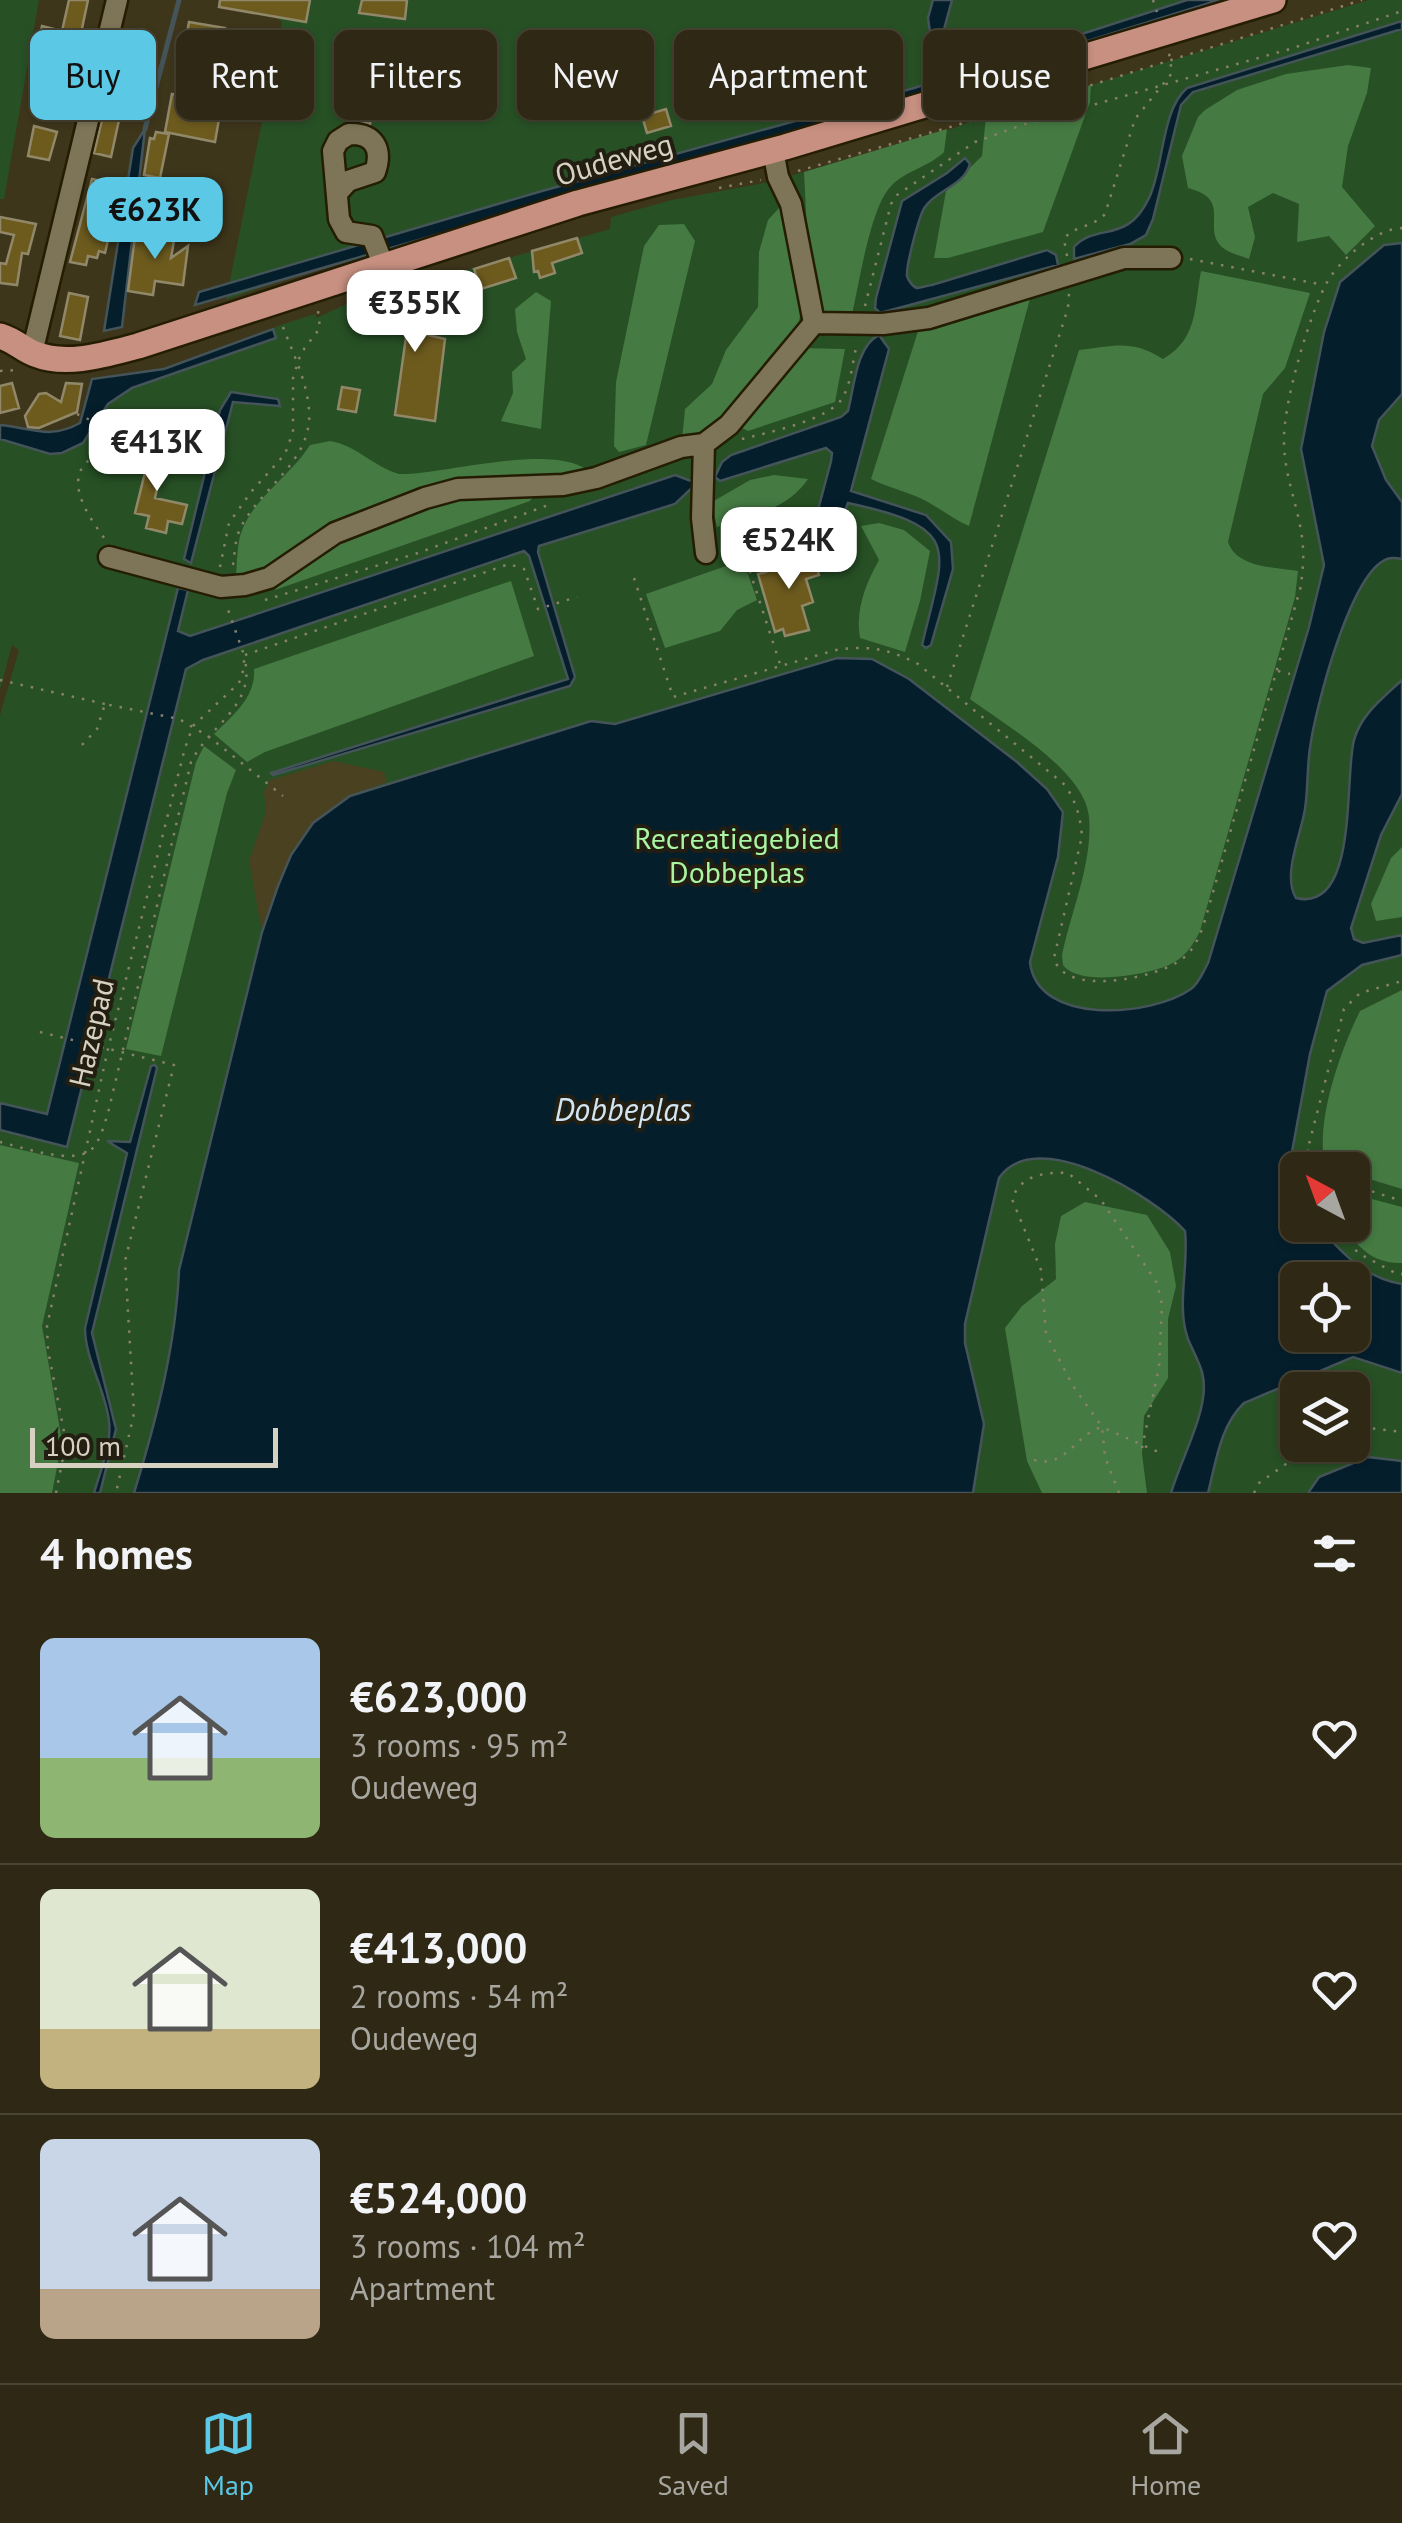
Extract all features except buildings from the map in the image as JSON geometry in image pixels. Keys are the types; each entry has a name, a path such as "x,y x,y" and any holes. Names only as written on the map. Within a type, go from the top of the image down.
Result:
{"main road":[{"name":"Oudeweg","path":"0,354 11,357 32,353 76,359 138,346 378,251 578,203 779,148 1272,0"},
{"name":"Oudeweg","path":"0,336 16,340 32,353"}],"street":[{"path":"32,353 118,0"},
{"path":"779,148 793,173 791,204 814,323"},
{"path":"779,148 778,177 791,204"},
{"path":"338,192 339,220 346,232 378,251"},
{"path":"814,323 861,325 929,318 1124,258 1162,258"},
{"path":"109,558 226,594 269,578 335,533 426,498 458,488 563,485 596,478 680,447 704,444 730,425 814,323"},
{"path":"704,444 702,518 706,553"}],"path":[{"path":"1153,0 1155,6"},
{"path":"793,173 1050,98 1362,0"},
{"path":"861,325 891,204 897,195 976,142 1022,125 1290,49 1402,11"},
{"path":"947,688 1068,308 1071,276 1064,239 1069,232 1093,224 1104,214 1134,118 1172,73 1171,59"},
{"path":"634,578 673,697 862,646 899,654 918,664 1065,785 1075,800 1082,836 1054,958 1056,968 1069,978 1104,981 1161,971 1179,962 1197,942 1301,586 1303,549 1286,460 1286,415 1305,342 1325,285 1357,250 1393,228 1402,228"},
{"path":"1195,259 1325,285"},
{"path":"0,1142 70,1158 85,1154 100,1135 192,762 208,736 247,690 249,677 226,594 220,552 229,523 285,454 294,432 294,378 301,353 320,328 316,304"},
{"path":"226,594 238,532 253,506 295,460 308,438 310,411 279,316"},
{"path":"78,416 100,424 109,433 76,480 78,491 109,544 109,558"},
{"path":"740,541 780,666"},
{"path":"244,655 509,564 524,569 538,609 578,597"},
{"path":"192,726 239,683 244,655"},
{"path":"1277,670 1290,674"},
{"path":"0,680 179,719 208,736 283,796"},
{"path":"82,745 97,728 105,704"},
{"name":"Hazepad","path":"56,1493 66,1442 47,1326 108,1050 192,726"},
{"path":"1307,1152 1344,1010 1360,993 1402,981"},
{"path":"40,1032 174,1065 125,1261 134,1413 116,1493"},
{"path":"1308,1148 1310,1152"},
{"path":"1142,1448 1159,1366 1162,1305 1157,1283 1101,1200 1068,1174 1038,1174 1024,1181 1012,1199 1041,1270 1046,1334 1072,1386 1102,1428 1142,1448 1163,1454"},
{"path":"1370,1191 1402,1201"},
{"path":"1350,1242 1358,1252 1402,1274"},
{"path":"1034,1460 1044,1462 1068,1454 1094,1429 1102,1428"},
{"path":"1102,1428 1105,1457 1119,1493"},
{"path":"1370,1428 1402,1432"},
{"path":"1254,1493 1259,1483 1289,1462"}],"green space":[{"path":"0,0 39,0 34,30 30,30 30,51 4,199 0,199"},
{"path":"254,0 1187,0 1086,33 923,30 923,85 903,91 903,30 674,30 674,120 808,120 313,269 226,300 262,120 314,120 314,30 280,30 282,22"},
{"name":"Recreatiegebied Dobbeplas","path":"1369,0 1402,0 1402,1493 0,1493 0,715 19,650 12,645 0,690 0,439 50,454 83,443 108,404 132,388 276,337 273,329 277,326 315,314 317,318 344,305 610,229 611,217 672,200 769,182 975,120 1086,120 1086,90 1091,85"},
{"path":"1348,65 1371,68 1367,93 1348,146 1342,187 1375,226 1346,255 1329,236 1297,242 1299,204 1273,193 1248,207 1255,237 1249,259 1226,250 1215,234 1210,200 1188,188 1182,156 1198,117 1237,90 1286,74"},
{"path":"1091,85 1086,113 1086,86"},
{"path":"986,120 1083,120 1043,232 948,258 934,258 946,191 982,156"},
{"path":"947,129 944,152 898,180 884,195 871,228 851,319 825,317 818,310 807,232 804,172"},
{"path":"780,207 802,299 798,331 716,428 682,440 685,409 712,384 726,350 758,307 759,252 768,220"},
{"path":"684,224 695,241 646,445 619,452 614,446 616,382 644,246 659,225"},
{"path":"1201,271 1310,293 1285,368 1263,394 1228,542 1248,562 1298,571 1295,597 1200,931 1188,951 1169,965 1130,975 1083,976 1063,965 1062,955 1088,851 1089,817 1084,800 1074,783 1041,750 970,699 1079,350 1132,346 1163,359 1189,332"},
{"path":"1032,291 969,526 919,498 871,479 920,325"},
{"path":"536,292 551,301 541,429 501,421 513,393 512,372 526,359 515,309"},
{"path":"801,348 845,349 835,402 748,431 736,425"},
{"path":"330,441 399,474 530,459 577,465 593,475 479,483 259,573 236,577 240,536 253,511 310,445"},
{"path":"774,475 808,479 779,505 717,527 712,502 750,480"},
{"path":"537,492 530,501 275,590 287,569 324,544 441,501 479,493"},
{"path":"879,523 904,530 930,551 905,652 860,638 863,597 879,560 861,526"},
{"path":"743,560 757,600 737,610 720,631 665,648 646,594"},
{"path":"511,581 534,656 265,752 247,762 214,734 247,697 254,669"},
{"path":"204,746 236,770 161,1056 126,1049 196,762"},
{"path":"1402,847 1402,917 1376,921 1371,904 1391,858"},
{"path":"1402,990 1402,1189 1370,1179 1370,1152 1324,1152 1324,1124 1332,1084 1360,1011"},
{"path":"0,1145 79,1163 42,1326 62,1441 52,1493 0,1493"},
{"path":"1370,1199 1402,1207 1402,1263 1382,1261 1356,1242 1370,1242"},
{"path":"1085,1202 1147,1215 1170,1252 1176,1286 1168,1319 1168,1378 1144,1416 1142,1454 1147,1493 1042,1493 1027,1461 1005,1328 1022,1306 1056,1279 1055,1244 1061,1216"}],"sand":[{"path":"334,761 384,772 387,782 334,808 302,838 281,878 262,932 249,861 266,812 264,792 270,780"}],"water":[{"path":"933,0 952,0 944,30 930,30"},
{"path":"1187,0 1219,0 1086,41 1086,33"},
{"path":"1402,21 1402,29 1193,92 1181,105 1146,235 1130,244 1074,259 1074,247 1083,240 1122,228 1140,213 1154,185 1172,110 1187,88"},
{"path":"923,85 923,92 903,98 903,91"},
{"path":"798,120 831,120 195,305 199,292"},
{"path":"145,129 122,327 104,331 133,148"},
{"path":"965,158 970,164 967,172 922,212 907,270 912,285 932,285 1047,250 1056,255 1058,265 880,313 875,308 876,298 902,201"},
{"name":"Dobbeplas","path":"1402,243 1402,394 1379,420 1372,446 1386,480 1402,502 1402,559 1387,559 1373,570 1360,589 1336,644 1313,730 1292,889 1296,898 1316,897 1330,885 1345,838 1357,731 1367,714 1402,680 1402,794 1381,835 1351,928 1354,939 1363,943 1402,935 1402,955 1362,965 1327,991 1310,1054 1292,1152 1280,1152 1280,1242 1333,1242 1354,1262 1280,1262 1280,1352 1370,1352 1370,1273 1402,1284 1402,1373 1353,1357 1317,1372 1280,1372 1280,1388 1244,1403 1229,1422 1208,1493 1171,1493 1198,1421 1204,1389 1185,1326 1185,1231 1148,1200 1094,1171 1039,1159 1016,1163 999,1178 965,1324 965,1343 984,1424 973,1493 134,1493 164,1383 179,1270 262,932 291,855 313,823 350,796 591,721 615,724 837,658 872,659 909,679 1017,762 1047,789 1063,812 1058,857 1030,962 1037,983 1052,997 1098,1010 1150,1006 1194,987 1208,963 1324,565 1301,449 1324,332 1340,282 1384,245"},
{"path":"273,329 276,338 132,388 108,404 83,443 62,453 50,454 0,439 0,425 50,432 80,423 92,379 164,369"},
{"path":"879,335 889,349 851,491 926,515 951,542 953,569 931,645 926,648 922,645 939,564 937,547 928,533 912,522 848,503 835,536 823,544 810,540 831,461 832,453 826,448 720,481 715,477 722,462 731,455 841,417 848,411 865,348"},
{"path":"231,392 278,399 280,406 233,402 191,563 184,559 220,410"},
{"path":"675,475 694,482 694,486 675,504 539,546 575,677 570,686 271,773 568,679 529,556 524,551 186,669 67,1147 0,1130 0,1103 47,1114 178,588 188,590 178,631 190,636"},
{"path":"155,1065 92,1333 116,1429 100,1493 94,1493 107,1449 109,1422 88,1352 85,1328 127,1153 107,1141 130,1142 151,1066"},
{"path":"1370,1457 1402,1461 1402,1493 1308,1493 1319,1477 1356,1462 1370,1462"}],"waterway":[{"path":"145,129 179,0"}]}
